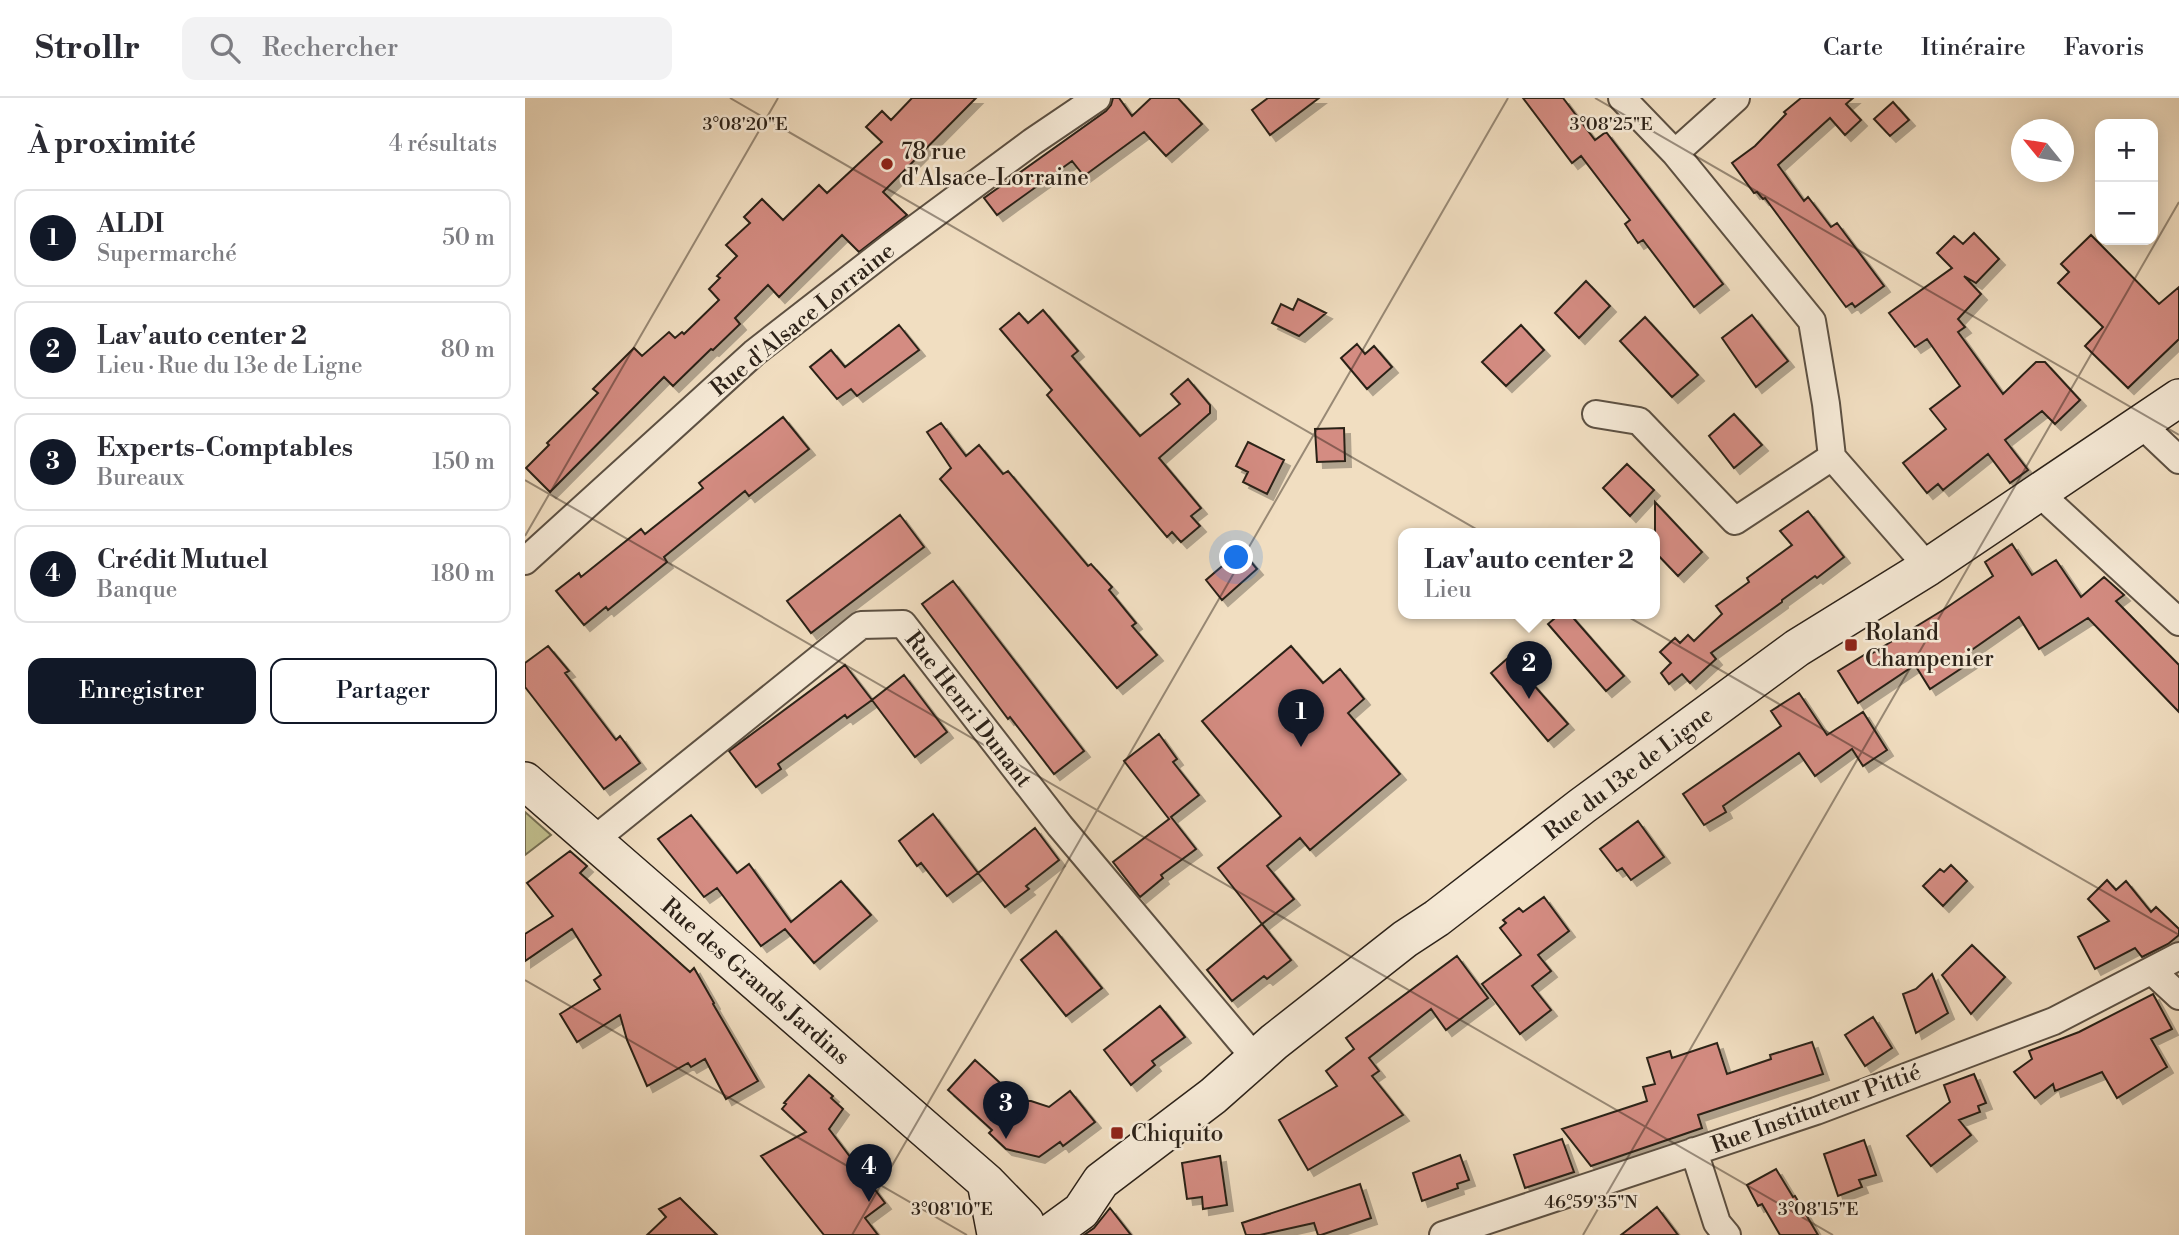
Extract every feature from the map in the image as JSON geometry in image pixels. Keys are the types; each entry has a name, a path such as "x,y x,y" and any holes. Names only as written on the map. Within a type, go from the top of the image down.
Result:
{"main road":[{"name":"Rue du 13e de Ligne","path":"1022,1231 1066,1194 1101,1181 1213,1096 1255,1058 1405,939 1437,918 1668,742 1797,648 1928,567 2179,398"},
{"name":"Rue des Grands Jardins","path":"525,781 986,1182 1022,1231"}],"street":[{"name":"Rue d'Alsace Lorraine","path":"525,561 754,353 889,247 1097,98"},
{"path":"1622,98 1675,153 1812,321 1832,457 1928,567"},
{"path":"1675,153 1736,98"},
{"path":"1596,414 1639,421 1735,521 1832,457"},
{"path":"2141,424 2179,460"},
{"path":"2039,493 2179,622"},
{"name":"Rue Henri Dunant","path":"594,839 861,625 903,624 1060,826 1255,1058"},
{"name":"Rue Instituteur Pittié","path":"1443,1235 1816,1111 2054,1021 2179,956"},
{"path":"2153,971 2179,996"},
{"path":"1694,1151 1717,1223 1727,1235"}],"shaded area":[{"path":"525,812 551,835 525,855"}],"building":[{"path":"912,98 976,98 883,192 907,215 859,252 842,235 779,297 768,285 735,318 740,324 713,350 673,386 664,377 550,492 526,468 549,445 547,443 598,393 593,389 634,348 642,356 669,332 675,338 682,332 684,334 719,300 709,289 720,278 717,276 737,256 726,245 750,223 744,217 762,199 783,220 819,185 827,193 882,142 866,127 882,111 891,120"},
{"path":"1113,98 1119,98 1132,116 1151,98 1178,98 1202,124 1166,156 1144,132 1084,176 1072,161 997,215 984,198 1106,111"},
{"path":"1268,98 1319,98 1270,135 1252,110"},
{"path":"1523,98 1563,98 1595,140 1606,132 1723,284 1694,307 1643,240 1638,243 1625,224 1630,220 1581,156 1572,163"},
{"path":"1801,98 1853,98 1846,104 1861,120 1845,135 1830,118 1778,165 1804,201 1808,197 1831,227 1837,223 1884,286 1855,307 1852,303 1846,307 1765,198 1757,192 1754,193 1732,163 1755,146 1786,114 1784,112"},
{"path":"1893,102 1909,120 1890,136 1874,119"},
{"path":"1974,233 1999,259 1976,283 1964,276 1981,294 1958,319 1965,327 1958,332 2003,394 2036,362 2045,362 2080,400 2055,424 2042,411 2005,440 2028,470 2010,483 1988,454 1943,490 1938,484 1927,493 1903,463 1946,429 1930,409 1960,386 1927,339 1915,347 1889,313 1952,268 1937,253 1954,236 1963,244"},
{"path":"2091,235 2095,239 2095,245 2101,245 2159,304 2179,287 2179,339 2128,388 2085,346 2103,327 2058,283 2069,272 2061,264"},
{"path":"1586,281 1610,306 1579,338 1555,313"},
{"path":"1298,299 1326,313 1299,336 1272,323 1281,304 1293,310"},
{"path":"1043,310 1078,351 1072,356 1140,436 1180,404 1171,394 1188,379 1210,405 1210,413 1159,458 1201,508 1191,516 1200,526 1181,542 1172,532 1167,537 1047,395 1052,390 1000,329 1019,313 1028,323"},
{"path":"1752,315 1788,361 1756,387 1722,338"},
{"path":"1645,317 1698,375 1672,397 1620,341"},
{"path":"899,325 919,350 857,396 851,389 837,399 810,367 831,350 845,367"},
{"path":"1521,325 1544,350 1506,386 1482,362"},
{"path":"1357,344 1365,354 1374,346 1392,367 1367,389 1341,358"},
{"path":"1734,414 1762,445 1734,468 1709,436"},
{"path":"783,417 809,449 749,496 745,491 664,557 667,562 608,610 606,607 584,625 556,591 579,573 581,577 641,529 645,534 703,488 699,483"},
{"path":"941,423 966,456 979,445 1003,474 1008,471 1088,566 1091,564 1112,587 1109,590 1136,623 1132,626 1157,655 1117,688 940,479 951,468 927,432"},
{"path":"1344,428 1345,461 1317,462 1315,429"},
{"path":"1248,442 1284,460 1267,494 1243,482 1248,472 1236,466"},
{"path":"1627,464 1654,490 1630,516 1603,488"},
{"path":"1655,502 1702,552 1678,576 1660,557 1660,528 1655,528"},
{"path":"1808,511 1844,557 1711,653 1716,659 1690,683 1682,674 1669,684 1661,673 1671,663 1660,652 1675,638 1680,643 1688,635 1694,641 1722,614 1716,606 1749,582 1747,578 1792,545 1780,531"},
{"path":"900,515 924,547 811,633 787,601"},
{"path":"2012,544 2032,575 2056,560 2081,597 2104,577 2124,595 2116,601 2179,665 2179,712 2088,618 2039,649 2019,617 1966,654 1971,662 1930,689 1915,665 1858,703 1838,671 1943,610 1993,576 1985,562"},
{"path":"1241,550 1257,569 1222,600 1206,580"},
{"path":"953,581 1084,751 1054,774 1010,717 1008,719 922,604"},
{"path":"1554,619 1574,619 1624,676 1606,691 1548,624"},
{"path":"548,646 569,671 565,673 616,740 620,736 640,763 604,789 525,687 525,663"},
{"path":"1291,646 1323,683 1340,669 1364,699 1348,713 1400,774 1310,850 1300,838 1267,866 1294,899 1262,924 1218,868 1281,816 1202,721"},
{"path":"1509,657 1568,724 1548,741 1491,673"},
{"path":"845,665 872,700 847,718 845,715 778,764 781,769 756,787 729,751"},
{"path":"904,675 947,732 915,757 872,700"},
{"path":"1799,693 1827,735 1863,712 1887,750 1863,766 1852,749 1815,776 1799,753 1723,806 1726,812 1704,825 1683,794 1781,726 1771,711"},
{"path":"1159,734 1177,759 1173,762 1199,795 1171,817 1196,849 1161,875 1163,878 1140,897 1113,862 1169,819 1124,761"},
{"path":"933,814 978,873 947,896 921,863 917,866 899,841"},
{"path":"691,815 737,873 749,864 791,922 841,881 871,915 814,963 785,929 761,946 717,888 704,897 658,839"},
{"path":"1638,821 1664,857 1631,880 1622,868 1617,871 1600,849"},
{"path":"1035,828 1059,860 1026,886 1029,889 1005,907 978,873"},
{"path":"570,851 587,866 580,873 690,972 694,968 758,1081 726,1099 705,1059 691,1067 688,1063 647,1086 627,1040 620,1015 577,1042 560,1014 600,989 594,980 601,975 572,929 525,961 525,934 553,916 527,883"},
{"path":"1951,865 1967,881 1943,906 1923,886 1940,869 1944,872"},
{"path":"2107,880 2116,890 2126,881 2151,912 2156,907 2179,929 2179,935 2168,944 2142,957 2135,948 2095,969 2078,937 2109,921 2088,899"},
{"path":"1544,897 1569,931 1538,955 1551,971 1532,986 1551,1010 1520,1034 1482,984 1521,955 1500,928 1506,923 1503,920 1519,908 1523,912"},
{"path":"1262,924 1291,960 1267,979 1264,976 1232,1001 1207,970"},
{"path":"1056,931 1102,988 1066,1016 1021,960"},
{"path":"1972,945 2005,977 1971,1014 1942,975"},
{"path":"1457,956 1488,998 1446,1030 1431,1009 1369,1058 1379,1071 1372,1076 1403,1115 1308,1170 1279,1120 1337,1086 1326,1071 1354,1049 1346,1038"},
{"path":"1932,974 1948,1013 1916,1033 1903,994 1916,989"},
{"path":"2153,994 2172,1029 2151,1039 2167,1067 2117,1098 2102,1072 2055,1091 2053,1084 2035,1098 2014,1072 2032,1059 2029,1051 2079,1032"},
{"path":"1160,1006 1185,1037 1152,1061 1155,1065 1131,1085 1104,1050"},
{"path":"1873,1017 1892,1048 1865,1066 1845,1035"},
{"path":"1812,1042 1823,1074 1698,1115 1702,1128 1591,1166 1562,1129 1647,1101 1643,1087 1655,1084 1647,1058 1670,1051 1672,1058 1717,1043 1727,1074 1771,1059 1770,1055"},
{"path":"975,1060 1020,1101 1031,1101 1049,1107 1070,1091 1095,1122 1063,1146 1060,1142 1039,1157 1006,1149 989,1133 992,1130 948,1090"},
{"path":"1974,1074 1986,1103 1978,1106 1980,1112 1959,1120 1971,1135 1931,1166 1907,1136 1950,1102 1944,1085"},
{"path":"809,1075 833,1096 831,1098 843,1109 829,1129 885,1203 865,1218 878,1235 824,1235 761,1156 806,1132 782,1109 786,1104 784,1103"},
{"path":"1562,1139 1574,1172 1525,1188 1514,1155"},
{"path":"1864,1140 1876,1175 1859,1180 1862,1187 1838,1196 1824,1154"},
{"path":"1460,1155 1469,1180 1457,1184 1458,1188 1422,1201 1413,1173"},
{"path":"1220,1156 1227,1205 1203,1209 1202,1197 1187,1199 1182,1163"},
{"path":"1776,1169 1818,1235 1780,1235 1762,1204 1758,1206 1747,1185"},
{"path":"1360,1184 1371,1218 1321,1235 1318,1235 1314,1223 1260,1235 1246,1235 1242,1223"},
{"path":"680,1198 717,1235 647,1235 666,1217 659,1209"},
{"path":"1657,1207 1678,1235 1621,1235"},
{"path":"1110,1208 1131,1235 1084,1235 1094,1228"}],"place":[{"name":"78 rue d'Alsace-Lorraine","path":"887,164"},
{"name":"Roland Champenier","path":"1851,645"},
{"name":"Lav'auto center 2","path":"1529,699"},
{"name":"ALDI","path":"1301,747"},
{"name":"Chiquito","path":"1117,1133"},
{"name":"Experts-Comptables","path":"1006,1139"},
{"name":"Crédit Mutuel","path":"869,1202"}]}
